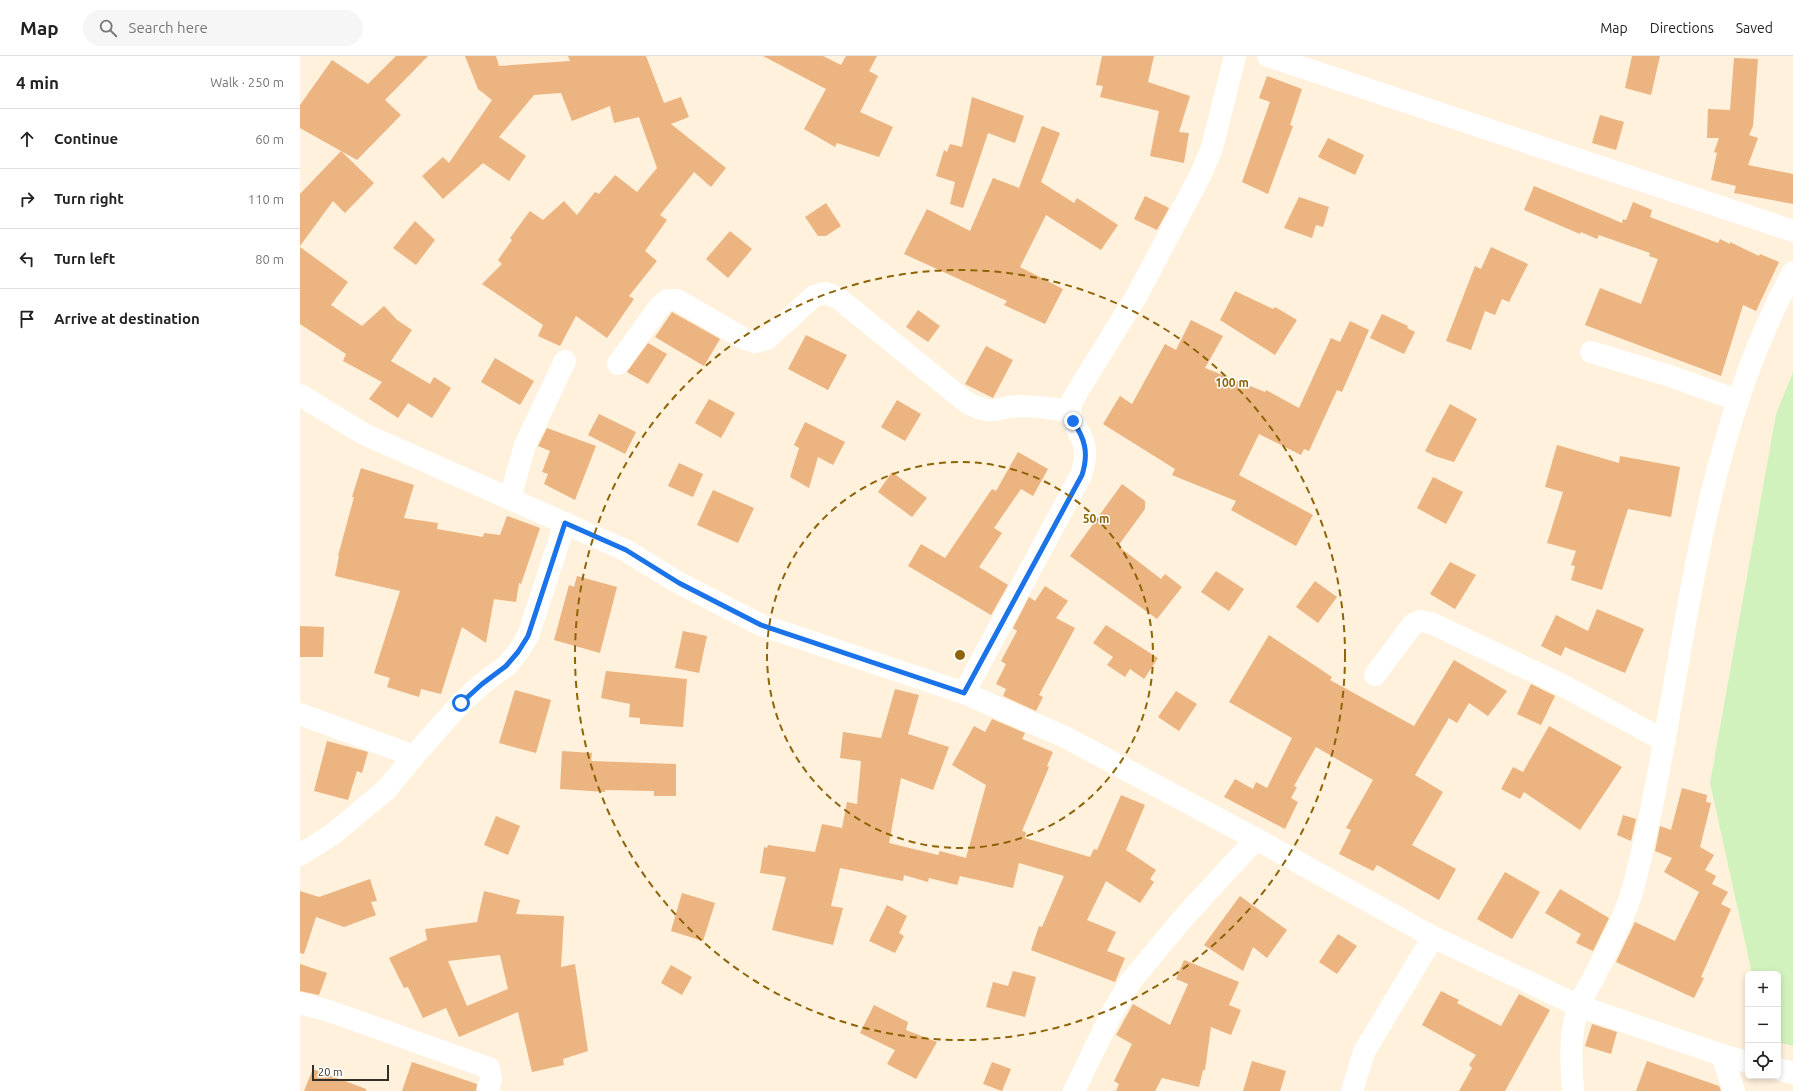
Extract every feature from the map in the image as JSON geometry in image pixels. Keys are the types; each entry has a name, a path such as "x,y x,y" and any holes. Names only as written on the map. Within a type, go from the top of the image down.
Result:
{"street":[{"path":"964,693 1082,475 1086,459 1085,444 1069,411 1073,399 1137,295 1201,174 1212,148 1235,56"},
{"path":"1268,56 1793,231"},
{"path":"1573,1091 1572,1036 1579,1006 1614,938 1634,883 1665,741 1703,528 1737,400 1766,326 1793,272"},
{"path":"618,364 660,306 667,300 677,300 742,338 754,342 767,338 814,296 826,292 838,298 966,402 979,409 993,411 1021,406 1069,411"},
{"path":"1591,352 1670,376 1737,400"},
{"path":"510,498 525,445 564,361"},
{"path":"300,395 364,434 626,550 679,583 761,625 964,693 1065,737 1256,839 1433,937 1579,1006 1722,1055 1745,1061"},
{"path":"300,855 333,834 386,789 461,703 482,684 506,666 518,652 528,636 565,523"},
{"path":"1375,675 1413,624 1420,621 1431,623 1562,685 1665,741"},
{"path":"300,714 414,756"},
{"path":"1074,1091 1112,1013 1130,982 1186,915 1256,839"},
{"path":"1352,1091 1364,1052 1433,937"},
{"path":"300,1003 329,1011 490,1068 491,1079 488,1091"},
{"path":"1722,1055 1734,1091"},
{"path":"1781,1070 1793,1073"}],"green space":[{"path":"1793,372 1793,1046 1781,1043 1781,971 1751,971 1710,783 1776,414"}],"building":[{"path":"396,56 428,56 385,100 401,115 357,160 300,128 300,105 332,60 368,84"},
{"path":"465,56 496,56 499,66 570,61 568,56 646,56 664,103 681,97 689,117 671,124 726,168 711,187 694,172 660,215 667,220 645,251 657,261 629,296 634,299 607,338 576,316 560,346 538,336 543,325 482,284 502,264 498,260 512,240 510,238 530,211 543,220 564,201 577,215 595,192 599,194 615,175 637,192 657,168 639,117 614,123 610,106 572,121 561,93 534,95 499,137 526,156 509,181 483,163 443,199 422,176 443,157 449,163 492,100 478,89"},
{"path":"763,56 823,56 841,65 846,56 877,56 869,71 878,76 860,112 893,127 879,157 837,143 835,147 804,129 826,89"},
{"path":"1102,56 1154,56 1148,82 1190,96 1179,132 1189,133 1184,163 1150,156 1159,111 1100,97 1103,86 1096,85"},
{"path":"1632,56 1660,56 1651,95 1625,88"},
{"path":"1734,58 1758,59 1753,126 1749,135 1758,138 1748,165 1793,174 1793,204 1734,193 1736,186 1711,180 1717,153 1714,152 1719,138 1707,138 1708,109 1730,110"},
{"path":"1267,76 1302,89 1290,125 1293,126 1268,194 1242,182 1270,102 1259,98"},
{"path":"972,97 1024,116 1015,143 988,133 963,208 950,204 955,182 936,176 944,150 947,152 950,144 962,147"},
{"path":"1600,115 1624,122 1616,150 1592,143"},
{"path":"1042,126 1060,133 1041,182 1074,203 1077,198 1118,225 1101,250 1046,215 1020,267 1063,289 1045,324 1004,305 1007,301 904,254 927,209 970,231 993,178 1019,188"},
{"path":"1328,138 1364,155 1355,175 1318,157"},
{"path":"341,151 374,183 345,213 333,201 300,246 300,194"},
{"path":"1534,186 1622,223 1623,219 1626,220 1633,202 1652,210 1650,217 1718,243 1720,239 1730,244 1730,242 1759,256 1760,254 1779,262 1756,311 1743,305 1721,376 1585,325 1600,288 1641,304 1658,259 1649,256 1650,253 1599,235 1597,239 1581,232 1580,234 1524,210"},
{"path":"1145,196 1169,208 1157,230 1134,219"},
{"path":"1299,197 1329,207 1323,227 1316,225 1312,238 1284,228"},
{"path":"826,203 841,226 826,236 818,236 805,217"},
{"path":"415,221 435,240 416,265 393,248"},
{"path":"730,231 752,249 728,278 706,259"},
{"path":"300,247 348,282 331,305 362,326 384,306 397,320 412,330 391,361 430,384 434,377 451,388 432,418 408,403 398,418 369,399 382,382 343,361 346,354 300,324"},
{"path":"1491,247 1528,264 1509,302 1502,299 1495,315 1485,311 1471,350 1446,341 1475,266 1481,269"},
{"path":"1235,291 1273,309 1275,307 1297,320 1275,355 1220,320"},
{"path":"918,310 940,326 928,342 906,327"},
{"path":"672,312 720,339 704,366 655,337"},
{"path":"1382,314 1408,326 1407,328 1415,332 1404,354 1370,338"},
{"path":"1191,320 1223,336 1205,368 1265,392 1266,390 1299,408 1331,338 1340,342 1350,321 1369,330 1342,392 1337,390 1309,451 1304,449 1301,455 1259,434 1239,475 1313,515 1296,546 1231,510 1236,501 1172,475 1175,469 1103,424 1120,396 1132,404 1165,344 1176,350"},
{"path":"806,335 847,355 828,390 788,369"},
{"path":"648,343 667,354 648,384 627,372"},
{"path":"986,346 1013,360 993,398 965,384"},
{"path":"495,358 534,381 520,405 481,382"},
{"path":"709,399 735,413 721,438 695,423"},
{"path":"897,400 921,414 905,441 881,427"},
{"path":"1450,404 1477,419 1454,462 1425,451"},
{"path":"599,414 636,432 625,454 588,435"},
{"path":"805,422 845,442 833,465 818,457 809,488 790,477 799,448 794,445"},
{"path":"547,428 596,446 575,500 544,484 548,474 542,472 550,451 538,446"},
{"path":"1557,445 1619,463 1620,456 1680,467 1671,517 1628,509 1602,590 1571,580 1575,566 1571,565 1576,551 1547,543 1563,492 1545,487"},
{"path":"1018,452 1048,469 1033,496 1021,489 994,528 1002,533 979,567 1008,585 991,615 908,566 921,544 945,558 992,489 996,491"},
{"path":"679,463 703,474 693,497 668,486"},
{"path":"361,468 414,485 404,518 438,523 437,529 483,537 484,533 500,535 507,516 540,528 521,584 519,583 516,602 494,599 486,643 462,627 441,694 421,689 419,697 387,687 390,678 374,673 400,591 335,576 338,556 354,497 352,497"},
{"path":"892,472 927,498 912,517 878,492"},
{"path":"1433,477 1463,492 1446,524 1417,508"},
{"path":"1122,484 1145,501 1145,509 1118,546 1161,579 1165,574 1182,587 1157,619 1070,556"},
{"path":"713,490 754,508 738,543 697,525"},
{"path":"1450,562 1476,575 1455,609 1430,594"},
{"path":"1216,571 1244,589 1229,611 1201,592"},
{"path":"577,576 617,587 600,653 554,640 569,585 574,587"},
{"path":"1315,581 1337,597 1318,623 1296,607"},
{"path":"1045,586 1068,601 1056,618 1075,628 1039,695 1043,697 1036,711 1003,696 1006,689 996,684 1006,664 1001,661 1017,631 1013,628 1029,597 1035,601"},
{"path":"1597,609 1644,629 1625,673 1565,647 1561,656 1541,646 1556,615 1588,631"},
{"path":"1106,625 1158,658 1144,679 1130,669 1125,677 1107,665 1113,657 1093,643"},
{"path":"300,626 324,627 323,657 300,657"},
{"path":"683,631 707,636 699,673 675,668"},
{"path":"1269,635 1332,677 1330,680 1414,726 1454,660 1507,691 1488,716 1469,703 1457,723 1449,718 1415,775 1443,792 1412,845 1456,869 1439,900 1377,865 1373,871 1339,854 1351,830 1346,828 1373,780 1316,747 1294,786 1297,787 1291,798 1298,802 1285,829 1224,797 1235,779 1253,789 1256,782 1267,788 1292,738 1229,702"},
{"path":"606,671 687,679 683,727 640,724 640,718 629,717 630,704 601,698"},
{"path":"1531,684 1555,696 1541,725 1517,714"},
{"path":"895,689 919,695 908,734 949,747 933,790 901,778 889,843 938,855 940,851 966,858 986,785 952,765 974,726 985,732 992,719 1025,733 1022,739 1053,752 1047,766 1049,767 1022,831 1026,832 1025,838 1090,857 1094,849 1097,850 1121,795 1145,805 1126,850 1156,870 1150,879 1154,882 1140,903 1106,881 1087,920 1116,932 1107,951 1125,958 1115,982 1031,950 1039,926 1042,927 1064,876 1019,863 1013,888 960,876 957,885 929,878 928,882 904,875 903,881 840,868 831,906 843,908 833,945 772,930 786,877 760,873 764,847 767,848 768,845 815,852 822,824 842,828 847,802 857,804 861,761 840,758 843,732 881,738"},
{"path":"515,690 551,700 536,753 499,743"},
{"path":"1176,691 1197,704 1179,731 1158,717"},
{"path":"1549,726 1622,767 1580,830 1524,792 1520,799 1501,789 1513,767 1523,772"},
{"path":"327,741 368,752 362,773 357,771 348,800 314,791"},
{"path":"562,751 592,753 591,761 676,764 676,796 654,796 654,791 605,790 605,792 560,789"},
{"path":"1682,788 1707,795 1706,802 1711,803 1700,847 1714,855 1705,870 1716,876 1712,884 1728,892 1721,904 1731,909 1701,977 1704,978 1694,998 1616,962 1635,922 1675,941 1699,892 1664,872 1672,858 1655,851 1660,826 1671,830"},
{"path":"1623,815 1636,819 1631,841 1617,835"},
{"path":"496,816 520,826 508,855 484,845"},
{"path":"1505,872 1540,892 1512,939 1477,919"},
{"path":"370,879 377,901 371,902 376,915 344,927 316,917 304,954 300,953 300,891 319,897"},
{"path":"1560,889 1609,918 1593,951 1576,943 1581,934 1545,913"},
{"path":"484,891 520,900 516,914 564,916 561,967 575,964 588,1051 563,1059 564,1065 532,1072 518,1012 459,1037 446,1008 423,1018 408,987 404,988 389,958 427,940 425,929 477,922","holes":["500,955 508,989 467,1006 448,961"]},
{"path":"682,893 715,903 703,941 671,931"},
{"path":"1240,896 1287,930 1267,958 1253,947 1243,971 1204,945"},
{"path":"887,905 907,916 899,933 904,936 895,953 869,941"},
{"path":"1338,934 1357,946 1337,974 1319,962"},
{"path":"1184,960 1239,982 1229,1005 1241,1010 1231,1035 1211,1027 1205,1070 1203,1070 1199,1087 1162,1078 1155,1091 1116,1091 1119,1084 1114,1081 1132,1044 1116,1035 1133,1004 1170,1025 1188,984 1176,979"},
{"path":"300,964 327,973 319,995 300,991"},
{"path":"671,965 692,977 682,995 661,983"},
{"path":"1013,971 1036,977 1025,1017 986,1007 993,982 1008,986"},
{"path":"1441,991 1459,1000 1457,1003 1501,1026 1519,994 1550,1010 1505,1091 1459,1091 1472,1068 1469,1065 1476,1055 1422,1025"},
{"path":"874,1005 908,1022 906,1030 937,1042 916,1079 887,1064 895,1050 860,1033"},
{"path":"1592,1024 1617,1032 1611,1054 1585,1046"},
{"path":"1252,1061 1286,1071 1280,1091 1243,1091"},
{"path":"1647,1061 1719,1086 1721,1091 1636,1091"},
{"path":"412,1062 477,1084 476,1091 402,1091"},
{"path":"992,1062 1011,1069 1002,1091 983,1084"},
{"path":"313,1069 366,1089 366,1091 304,1091"}],"route":[{"path":"461,703 482,684 506,666 518,652 528,636 565,523 626,550 679,583 761,625 964,693 1082,475 1086,455 1085,444 1073,421"}]}
